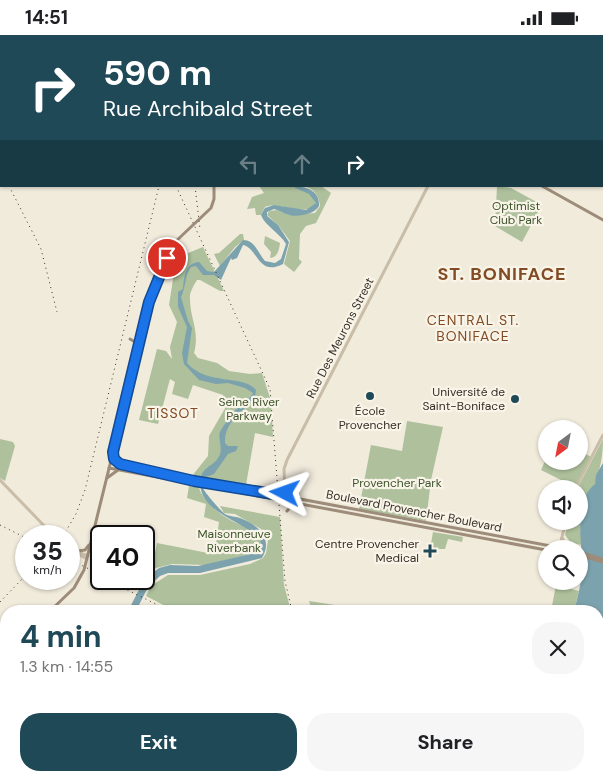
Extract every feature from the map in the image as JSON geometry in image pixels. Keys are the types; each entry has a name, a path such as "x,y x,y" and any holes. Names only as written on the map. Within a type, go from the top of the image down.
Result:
{"main road":[{"path":"95,525 155,285 174,243 209,210 214,199 214,187"},
{"path":"544,187 603,220"},
{"path":"130,339 135,342 138,350"},
{"path":"113,452 114,459 120,464"},
{"name":"Boulevard Provencher Boulevard","path":"110,462 194,482"},
{"name":"Boulevard Provencher Boulevard","path":"109,468 285,496 538,544"},
{"path":"106,479 112,472 118,470"},
{"name":"Boulevard Provencher Boulevard","path":"222,487 286,502 538,549"},
{"name":"Rue Des Meurons Street","path":"285,496 286,502"},
{"path":"287,511 294,503"},
{"path":"80,550 86,549 90,543"},
{"path":"56,605 78,583 90,546"},
{"path":"588,554 603,561"},
{"path":"588,555 603,561"}],"street":[{"name":"Rue Des Meurons Street","path":"285,496 284,467 288,458 427,187"},
{"path":"580,480 603,435"},
{"path":"0,480 43,525"},
{"path":"284,484 295,498"},
{"path":"561,540 564,530"},
{"path":"80,552 87,557"},
{"path":"80,554 87,557"}],"green space":[{"path":"260,187 292,187 307,192 316,203 306,209 271,205 265,207 261,215 256,215 255,208 247,209 252,197 264,193"},
{"path":"305,187 322,187 331,193 316,223 306,226 300,234 299,259 302,262 294,272 284,264 290,241 278,225 267,215 269,211 277,210 289,215 315,213 320,206 317,196"},
{"name":"Optimist Club Park","path":"497,187 511,188 542,205 522,242 495,226"},
{"path":"240,234 243,234 244,240 235,247 220,266 214,254 219,253"},
{"path":"265,236 280,243 278,253 270,258 271,252 264,244"},
{"name":"Seine River Parkway","path":"203,247 224,291 220,291 200,280 197,280 193,287 190,306 196,338 194,353 198,358 217,363 229,371 250,374 262,373 271,401 273,437 255,433 246,485 193,478 192,476 208,456 209,436 227,405 223,395 193,385 188,399 172,394 175,382 170,379 158,424 139,420 157,349 166,351 172,359 170,347 177,322 169,305 174,273 183,255"},
{"name":"Provencher Park","path":"407,421 443,427 431,480 426,521 359,509 371,445 402,451"},
{"path":"0,439 13,442 15,446 5,481 0,478"},
{"path":"603,439 602,457 598,473 595,484 588,494 588,480 582,480"},
{"path":"541,470 584,470 579,480 561,480"},
{"name":"Maisonneuve Riverbank","path":"189,486 199,487 206,500 219,512 257,535 263,546 259,552 205,565 172,564 155,568 157,543 208,553 215,550 219,522 204,517 206,504 187,498"},
{"path":"220,506 280,517 284,585 289,605 163,605 146,596 149,590 155,590 155,583 168,575 200,575 250,564 263,558 266,553 268,540 261,529 235,514 224,513"},
{"path":"566,530 581,530 582,540 569,540 565,535"},
{"path":"433,532 463,537 462,542 448,539 445,549 430,549"},
{"path":"555,590 579,591 576,605 552,605"},
{"path":"309,601 335,605 310,605"}],"water":[{"path":"293,187 307,188 315,193 319,201 317,209 309,214 299,216 274,209 267,212 267,216 278,225 289,242 283,264 268,267 259,261 248,247 243,245 237,258 232,260 231,258 221,280 214,275 203,275 196,266 191,267 188,273 181,297 192,328 187,363 204,375 243,382 256,390 255,399 235,418 228,429 225,443 228,446 238,446 236,451 228,454 214,474 206,477 203,488 225,514 238,517 258,528 265,538 266,544 262,558 200,573 168,573 155,581 155,571 159,568 170,565 198,566 255,553 261,549 260,540 253,533 218,511 207,502 201,491 202,474 220,455 219,436 221,430 239,406 253,393 245,388 228,383 216,384 199,380 184,364 182,353 187,327 178,307 178,292 183,289 186,271 191,265 199,262 207,271 214,272 243,240 251,242 265,261 275,263 281,259 286,244 263,219 261,215 265,208 274,205 306,210 316,203 309,194"},
{"path":"603,463 603,605 576,605 579,590 588,590 588,540 581,540 580,530 588,530 588,491 595,484 596,475"},
{"path":"139,590 146,590 139,605 131,605"}],"railway":[{"path":"10,187 41,249 57,312"},
{"path":"70,525 85,490 159,187"},
{"path":"176,187 270,389 285,581 291,605"},
{"path":"195,187 200,229"},
{"path":"0,525 15,532"},
{"path":"80,564 90,570"},
{"path":"0,602 15,586"},
{"path":"127,590 158,605"}],"place":[{"name":"École Provencher","path":"370,396"},
{"name":"Université de Saint-Boniface","path":"515,399"},
{"name":"Centre Provencher Medical","path":"430,551"}],"district":[{"name":"ST. BONIFACE","path":"502,274"},
{"name":"CENTRAL ST. BONIFACE","path":"473,328"},
{"name":"TISSOT","path":"173,413"}],"route":[{"path":"167,258 149,302 141,342 113,452 114,459 120,464 194,481 285,496 285,493"}]}
